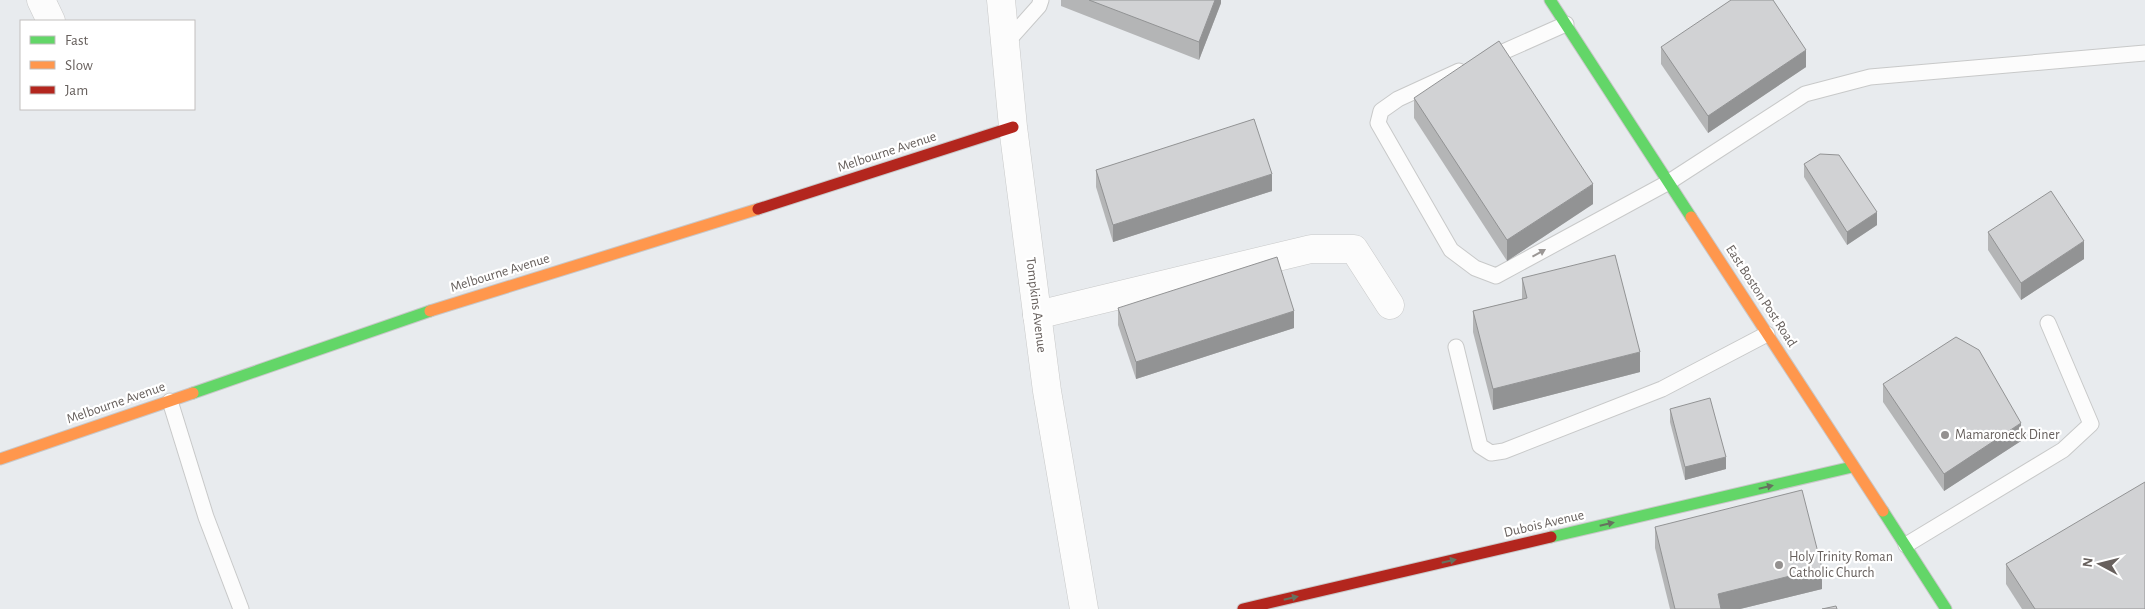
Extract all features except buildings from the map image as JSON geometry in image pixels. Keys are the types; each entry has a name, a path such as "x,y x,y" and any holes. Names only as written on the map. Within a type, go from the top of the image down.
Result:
{"street":[{"path":"41,0 51,20"},
{"name":"Tompkins Avenue","path":"1001,0 1013,127 1047,391 1084,609"},
{"name":"East Boston Post Road","path":"1550,0 1946,609"},
{"name":"Melbourne Avenue","path":"0,459 455,303 1013,127"},
{"path":"1037,315 1311,249 1354,249 1390,305"},
{"name":"Dubois Avenue","path":"1243,609 1852,467"}],"lane":[{"path":"1005,44 1039,6 1041,0"},
{"path":"1566,24 1398,99 1381,111 1378,123 1451,250 1475,268 1496,276 1669,182 1806,94 1870,77 2145,53"},
{"path":"1906,545 2063,450 2091,424 2048,323"},
{"path":"1456,347 1480,446 1491,452 1504,451 1662,389 1767,334"},
{"path":"170,401 206,517 240,609"}],"traffic: fast":[{"path":"1550,0 1691,217"},
{"path":"193,393 430,311"},
{"path":"1551,537 1852,467"},
{"path":"1883,511 1946,609"}],"traffic: slow":[{"path":"430,311 758,209"},
{"path":"1691,217 1883,511"},
{"path":"0,459 193,393"}],"traffic: jam":[{"path":"758,209 1013,127"},
{"path":"1243,609 1551,537"}],"place":[{"name":"Mamaroneck Diner","path":"1945,435"},
{"name":"Holy Trinity Roman Catholic Church","path":"1779,565"}]}
